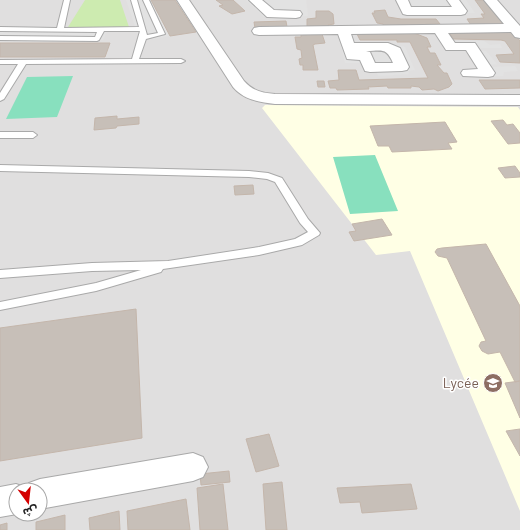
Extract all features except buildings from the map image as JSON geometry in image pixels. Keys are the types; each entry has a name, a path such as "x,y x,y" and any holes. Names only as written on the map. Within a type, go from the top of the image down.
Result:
{"street":[{"path":"183,0 238,84 244,92 250,95 275,99 520,100"},
{"path":"255,0 271,14 296,14"},
{"path":"296,0 297,30"},
{"path":"402,0 407,12 461,11 452,0"},
{"path":"490,0 517,31"},
{"path":"446,12 458,28"},
{"path":"259,30 458,28 517,31"},
{"path":"439,29 452,46 470,46 488,73 468,73"},
{"path":"343,30 349,47"},
{"path":"48,493 192,467"}],"lane":[{"path":"60,30 67,0"},
{"path":"134,0 144,37 135,61"},
{"path":"144,37 162,34 146,0"},
{"path":"0,29 143,29"},
{"path":"0,38 97,39 102,30"},
{"path":"0,99 24,61"},
{"path":"0,62 180,61"},
{"path":"0,135 33,135"},
{"path":"0,168 249,174 268,176 278,180 304,221 315,233 298,242 259,251 168,265 92,267 0,274"},
{"path":"0,306 96,287 168,265"}],"shaded area":[{"path":"0,0 520,0 520,530 0,530"},
{"path":"126,0 151,0 170,36 140,41"},
{"path":"246,0 306,0 308,16 264,17"},
{"path":"397,0 466,0 475,13 466,13 468,15 404,15"},
{"path":"108,29 103,40 0,40 0,30"},
{"path":"442,41 484,41 490,45 500,44 502,48 477,48 478,51 486,51 497,64 489,65 490,67 515,66 518,71 504,72 503,76 466,77 461,70 479,70 466,50 447,50"},
{"path":"340,42 391,43 405,47 415,70 408,71 409,74 378,76 376,71 363,63 345,63"},
{"name":"Lycée","path":"265,105 518,107 520,110 520,511 410,251 376,255 262,108"}],"green space":[{"path":"85,0 120,0 129,27 68,27"},
{"path":"73,76 57,117 6,119 27,77"},
{"path":"375,155 398,211 350,214 333,157"}],"place":[{"name":"Lycée","path":"493,383"}]}
